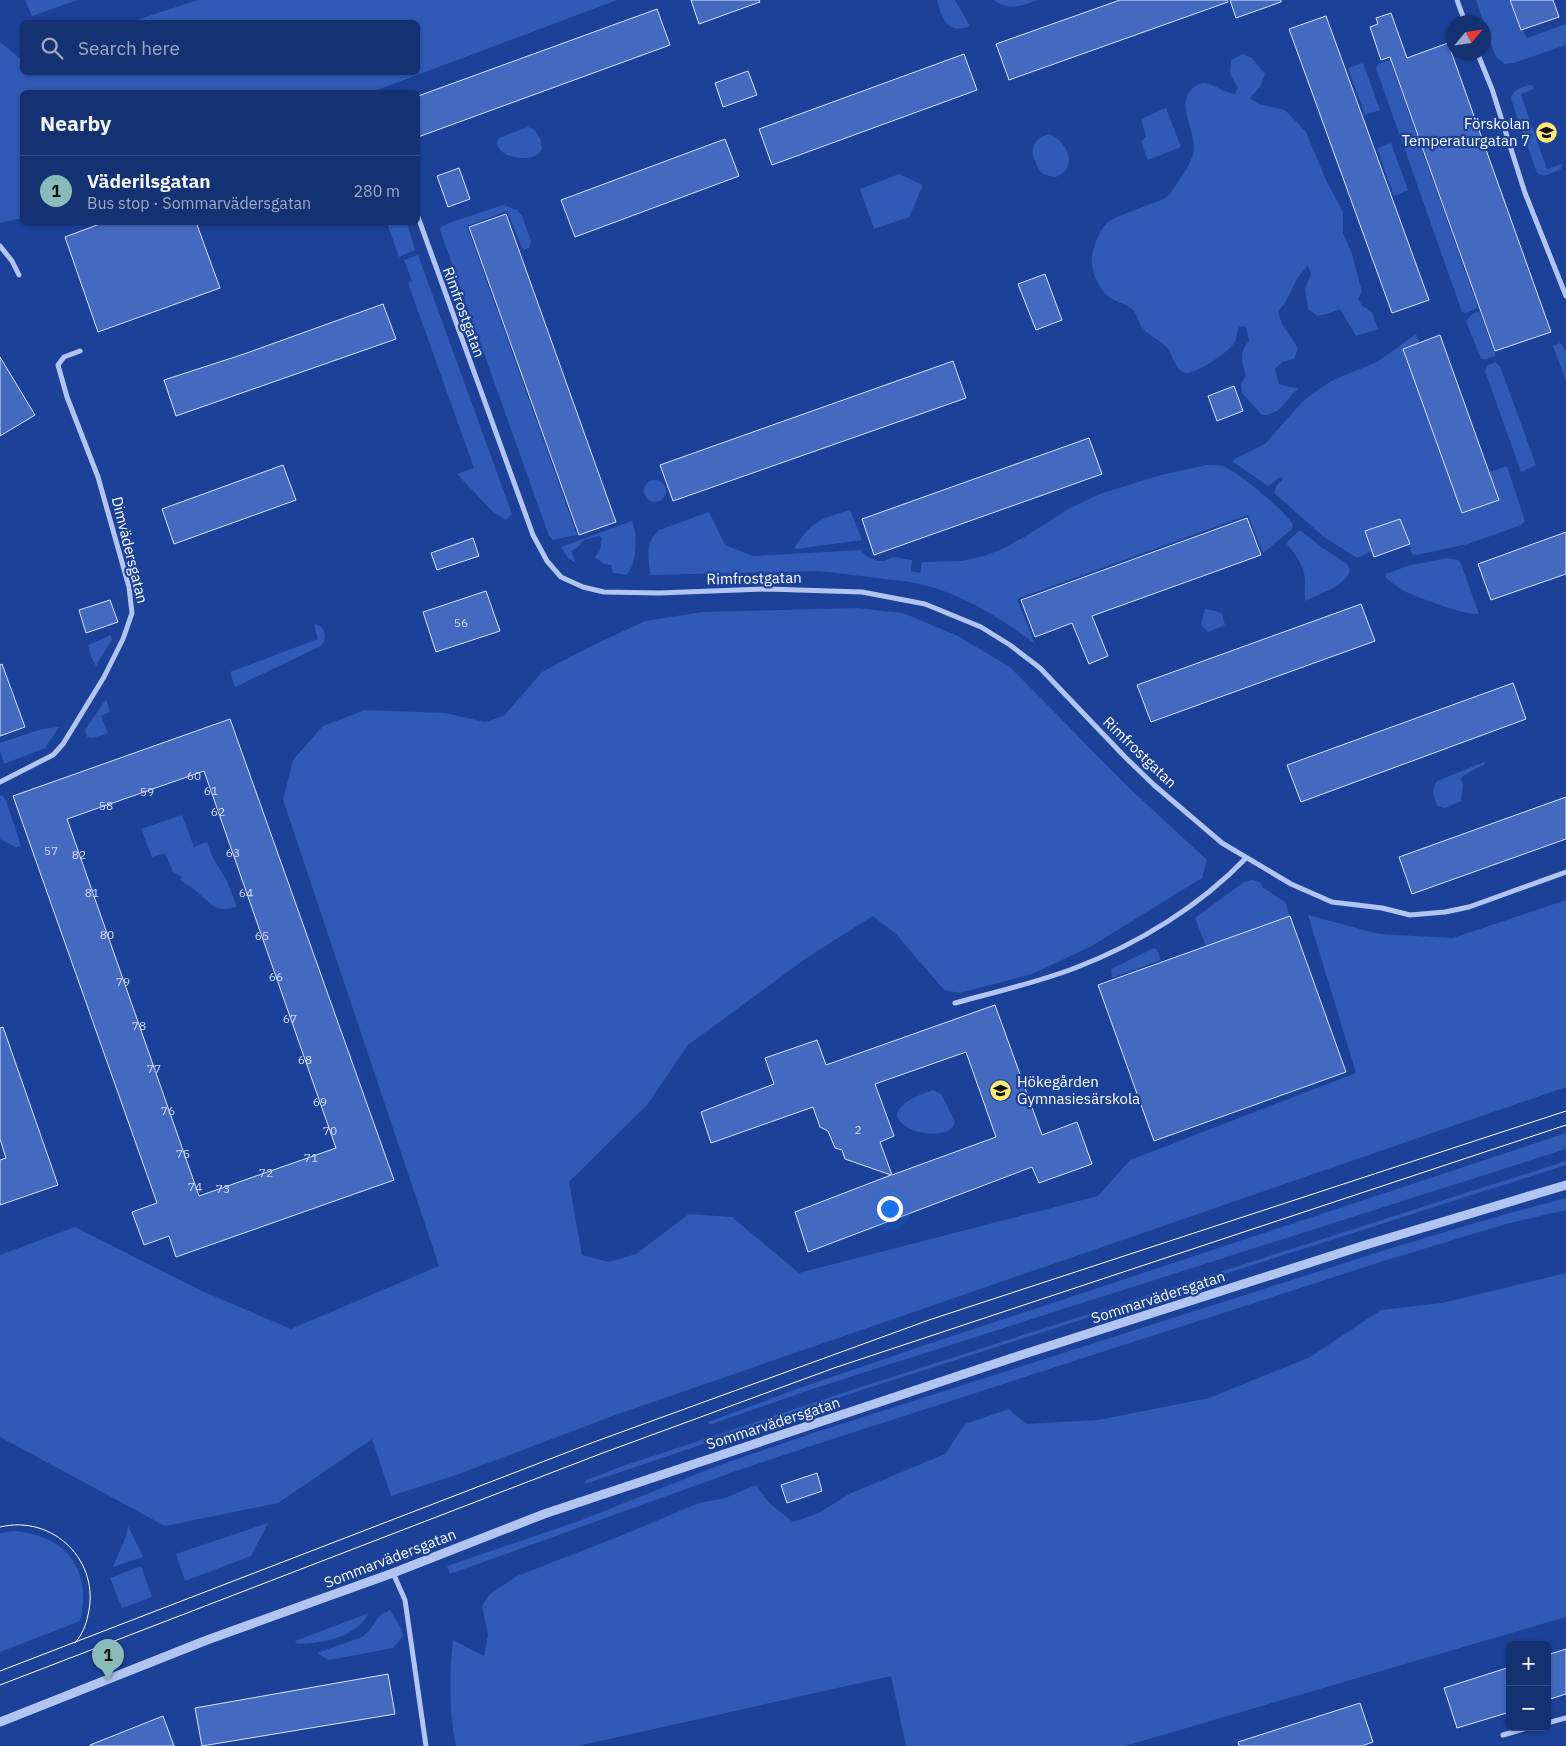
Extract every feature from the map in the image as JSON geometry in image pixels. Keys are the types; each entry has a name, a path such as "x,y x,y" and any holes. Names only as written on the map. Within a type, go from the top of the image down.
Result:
{"street":[{"path":"1457,0 1462,15"},
{"path":"1480,60 1492,89 1525,193 1566,296"},
{"name":"Rimfrostgatan","path":"420,223 533,535 547,561 561,577 583,587 604,592 659,593 767,589 862,592 925,604 962,618 988,631 1040,668 1154,785 1222,843 1291,884 1332,902 1382,908 1410,916 1445,912 1469,907 1566,872"},
{"path":"0,246 12,261 19,275"},
{"name":"Dimvädersgatan","path":"0,782 52,756 63,744 104,677 123,639 132,613 129,587 98,477 67,397 58,365 64,357 80,352"},
{"path":"955,1003 1037,981 1076,968 1115,951 1162,925 1184,910 1229,876 1246,858"},
{"name":"Sommarvädersgatan","path":"0,1722 207,1640 394,1573 544,1514 1008,1359 1352,1249 1566,1186"},
{"path":"394,1573 404,1600 426,1746"},
{"path":"1551,1722 1566,1718"},
{"path":"1503,1735 1517,1731"}],"shaded area":[{"path":"25,0 78,0 32,16"},
{"path":"198,0 617,0 420,74 420,20 136,20"},
{"path":"937,0 955,0 970,26 962,28 951,27 944,19"},
{"path":"994,0 1038,0 1021,6 1010,6"},
{"path":"1476,0 1510,0 1520,30 1523,30 1527,38 1566,24 1566,45 1514,63 1505,64 1497,58 1491,43 1491,15 1481,15"},
{"path":"0,42 20,58 20,75 417,75 377,90 20,90 20,218 0,223"},
{"path":"1243,54 1252,58 1265,74 1260,87 1250,98 1259,104 1285,110 1306,132 1326,180 1343,212 1343,233 1352,254 1362,292 1358,298 1362,306 1372,312 1378,329 1356,336 1340,309 1318,316 1308,309 1305,289 1311,274 1308,265 1297,279 1278,312 1282,324 1298,348 1294,359 1282,362 1275,369 1279,384 1299,388 1279,410 1262,415 1242,393 1241,384 1246,376 1242,354 1249,341 1246,327 1240,326 1234,343 1220,356 1198,370 1187,373 1183,372 1177,367 1164,345 1141,326 1134,311 1112,299 1101,289 1092,267 1093,252 1097,238 1108,222 1166,198 1186,171 1194,148 1186,110 1187,96 1191,90 1204,83 1235,94 1238,88 1230,74 1231,60"},
{"path":"1406,54 1407,57 1391,63 1478,308 1466,313 1462,312 1376,68 1378,64"},
{"path":"1363,63 1380,110 1365,115 1348,68"},
{"path":"1531,85 1534,87 1533,89 1521,95 1547,169 1562,164 1561,169 1544,176 1537,173 1511,99 1513,93 1521,87"},
{"path":"1166,108 1181,147 1148,160 1141,142 1146,136 1141,119"},
{"path":"528,127 535,130 541,141 542,149 537,154 522,158 514,157 500,150 499,138"},
{"path":"1049,134 1054,136 1066,149 1069,159 1066,170 1056,177 1041,172 1033,156 1033,147 1037,141"},
{"path":"1391,143 1408,190 1394,196 1377,148"},
{"path":"899,174 923,185 909,217 874,229 860,189"},
{"path":"503,205 517,210 522,216 531,241 529,248 523,250 507,211 467,226 577,535 553,540 549,536 440,230 441,227 449,223"},
{"path":"388,225 408,225 415,250 399,257"},
{"path":"418,255 512,514 506,520 493,512 457,474 474,468 408,283 412,281 404,260"},
{"path":"1479,311 1495,353 1495,356 1487,359 1481,359 1466,321 1471,315"},
{"path":"1416,334 1420,343 1403,349 1462,513 1489,472 1507,466 1525,521 1521,525 1468,544 1416,555 1412,554 1400,519 1366,531 1372,551 1357,558 1324,537 1274,493 1277,485 1283,479 1280,477 1268,486 1233,462 1234,459 1265,444 1302,402 1319,389 1333,380 1377,362"},
{"path":"1560,343 1566,351 1566,381 1553,346"},
{"path":"1495,362 1500,366 1536,465 1521,472 1485,371 1487,366"},
{"path":"1207,465 1223,466 1250,483 1282,511 1293,525 1292,529 1263,553 1248,515 1017,599 1035,644 991,614 960,598 910,582 819,571 650,575 649,545 654,535 659,530 709,512 725,545 753,556 860,550 868,557 878,561 894,557 912,560 911,571 920,573 922,562 962,561 984,556 1002,549 1070,508 1100,494 1157,476"},
{"path":"651,480 659,480 666,487 666,495 659,502 651,502 644,495 644,487"},
{"path":"849,510 862,540 796,549 795,547 801,538 812,526 823,519"},
{"path":"632,521 636,541 635,550 630,571 626,575 613,573 611,565 604,564 595,557 600,550 602,538 600,536 584,540 577,548 571,551 576,563 568,558 561,547"},
{"path":"1300,530 1347,564 1350,570 1338,585 1305,601 1303,569 1286,543"},
{"path":"1447,558 1458,560 1461,564 1479,614 1453,609 1418,597 1402,590 1386,578 1386,574 1407,566"},
{"path":"857,608 903,613 958,636 1010,667 1127,786 1207,860 1202,878 1090,947 1032,974 960,993 944,990 896,934 873,916 808,957 688,1045 647,1105 569,1182 582,1255 609,1262 636,1254 689,1214 732,1217 799,1273 1098,1196 1130,1160 1356,1073 1308,915 1379,934 1453,938 1566,900 1566,1087 618,1414 459,1474 391,1496 372,1439 278,1503 165,1526 0,1437 0,1255 75,1227 202,1291 291,1329 439,1266 283,800 293,760 323,726 365,710 445,713 485,722 504,716 542,672 587,648 645,621 702,612"},
{"path":"1205,609 1222,614 1225,625 1208,632 1201,625"},
{"path":"314,624 321,627 324,632 325,636 321,646 235,687 230,672 318,639"},
{"path":"111,635 112,640 96,666 88,645"},
{"path":"106,699 110,712 101,716 108,733 93,738 87,737 85,730"},
{"path":"59,727 45,748 4,764 0,743 42,729"},
{"path":"1484,762 1485,764 1461,778 1463,785 1461,801 1445,808 1438,806 1433,794 1437,781"},
{"path":"2,795 6,801 21,846 16,847 0,839 0,796"},
{"path":"182,815 194,847 207,842 212,856 227,881 237,907 223,909 210,904 180,880 182,877 173,872 165,853 152,857 141,829"},
{"path":"1253,880 1261,883 1262,887 1285,902 1290,916 1206,946 1195,918 1244,882"},
{"path":"1154,948 1157,950 1161,960 1112,978 1111,969"},
{"path":"933,1090 941,1094 955,1121 951,1129 942,1133 930,1134 918,1132 900,1121 897,1114 905,1103 916,1096"},
{"path":"1566,1133 1566,1149 809,1390 712,1424 708,1422 922,1346"},
{"path":"1566,1161 1566,1165 865,1389 585,1484 586,1480 620,1467 864,1386"},
{"path":"1566,1198 1566,1210 1506,1224 1387,1260 805,1448 450,1574 447,1566 579,1521 717,1466 816,1432 1398,1246"},
{"path":"1566,1273 1566,1617 1125,1746 906,1746 891,1676 578,1746 456,1746 450,1693 453,1640 484,1656 488,1635 482,1606 490,1594 517,1576 699,1503 725,1498 756,1485 769,1503 793,1522 819,1513 849,1494 945,1454 965,1424 1009,1409 1026,1424 1098,1420 1209,1398 1310,1357 1381,1310 1442,1303"},
{"path":"268,1523 251,1556 185,1581 176,1554"},
{"path":"128,1526 143,1557 113,1567 126,1536"},
{"path":"14,1531 33,1534 48,1540 61,1548 71,1558 78,1571 82,1586 83,1602 80,1621 0,1652 0,1533"},
{"path":"141,1566 152,1597 122,1608 110,1578"},
{"path":"390,1610 401,1628 403,1636 393,1648 329,1660 317,1653 362,1637 369,1631 380,1615"},
{"path":"369,1613 356,1628 338,1638 297,1644 295,1641"}],"building":[{"path":"691,0 759,0 760,2 699,24"},
{"path":"1120,0 1227,0 1228,2 1009,80 996,44"},
{"path":"1230,0 1281,0 1281,2 1236,18"},
{"path":"1510,0 1553,0 1559,17 1521,30"},
{"path":"657,9 670,45 420,136 420,95"},
{"path":"1391,13 1407,58 1446,44 1446,60 1454,60 1551,332 1495,351 1390,57 1381,60 1370,27 1378,24 1376,18"},
{"path":"1326,16 1429,300 1392,313 1289,29"},
{"path":"964,54 977,90 772,165 759,129"},
{"path":"748,71 757,95 723,107 715,83"},
{"path":"725,139 739,176 575,237 561,200"},
{"path":"459,168 470,199 448,207 437,176"},
{"path":"506,214 616,522 579,535 469,227"},
{"path":"97,225 197,225 220,288 98,332 65,237"},
{"path":"1045,274 1062,320 1036,330 1018,284"},
{"path":"383,304 396,339 176,416 164,380 244,354"},
{"path":"1440,335 1499,500 1462,513 1403,349"},
{"path":"0,357 35,415 0,436"},
{"path":"953,361 966,398 673,501 660,465"},
{"path":"1234,386 1243,411 1217,421 1208,396"},
{"path":"1089,438 1102,474 874,555 862,519"},
{"path":"283,465 296,500 174,544 162,509"},
{"path":"1247,518 1261,555 1092,616 1108,656 1089,664 1072,623 1035,637 1021,600"},
{"path":"1400,519 1410,544 1374,557 1365,531"},
{"path":"1566,532 1566,574 1491,600 1478,564"},
{"path":"473,538 479,556 437,570 431,553"},
{"path":"486,591 500,631 436,652 423,612"},
{"path":"110,600 118,622 86,633 79,610"},
{"path":"1361,604 1375,641 1151,722 1137,685"},
{"path":"2,664 25,727 0,736 0,665"},
{"path":"1513,683 1526,719 1301,802 1287,765"},
{"path":"230,719 394,1180 176,1257 169,1236 144,1245 132,1212 157,1203 13,796","holes":["204,771 336,1148 199,1196 67,819"]},
{"path":"1566,797 1566,839 1412,894 1399,857"},
{"path":"1290,916 1346,1072 1154,1141 1098,985"},
{"path":"995,1005 1042,1135 1077,1122 1092,1164 1039,1183 1032,1167 808,1252 795,1212 891,1175 845,1159 842,1150 835,1148 828,1131 820,1127 813,1107 711,1143 701,1112 774,1084 765,1058 817,1040 826,1065","holes":["966,1052 996,1137 892,1175 880,1142 894,1136 875,1084"]},
{"path":"3,1027 58,1185 0,1205 0,1160 6,1158 0,1139 0,1028"},
{"path":"817,1473 822,1491 787,1503 781,1485"},
{"path":"1566,1649 1566,1694 1551,1699 1551,1686 1551,1654"},
{"path":"1506,1668 1506,1713 1457,1728 1444,1688"},
{"path":"388,1674 395,1714 202,1746 195,1708"},
{"path":"1360,1703 1373,1742 1362,1746 1239,1746 1238,1742"},
{"path":"163,1716 174,1746 90,1746 90,1745"}],"tram line":[{"path":"0,1671 594,1442 929,1320 1566,1111"},
{"path":"0,1685 600,1454 834,1368 1566,1125"},
{"path":"0,1527 20,1525 38,1528 55,1535 69,1546 80,1560 87,1577 90,1595 86,1622 82,1633 75,1643"}],"place":[{"name":"Förskolan Temperaturgatan 7","path":"1546,132"},
{"name":"Hökegården Gymnasiesärskola","path":"1001,1090"},
{"name":"Väderilsgatan","path":"108,1680"}]}
